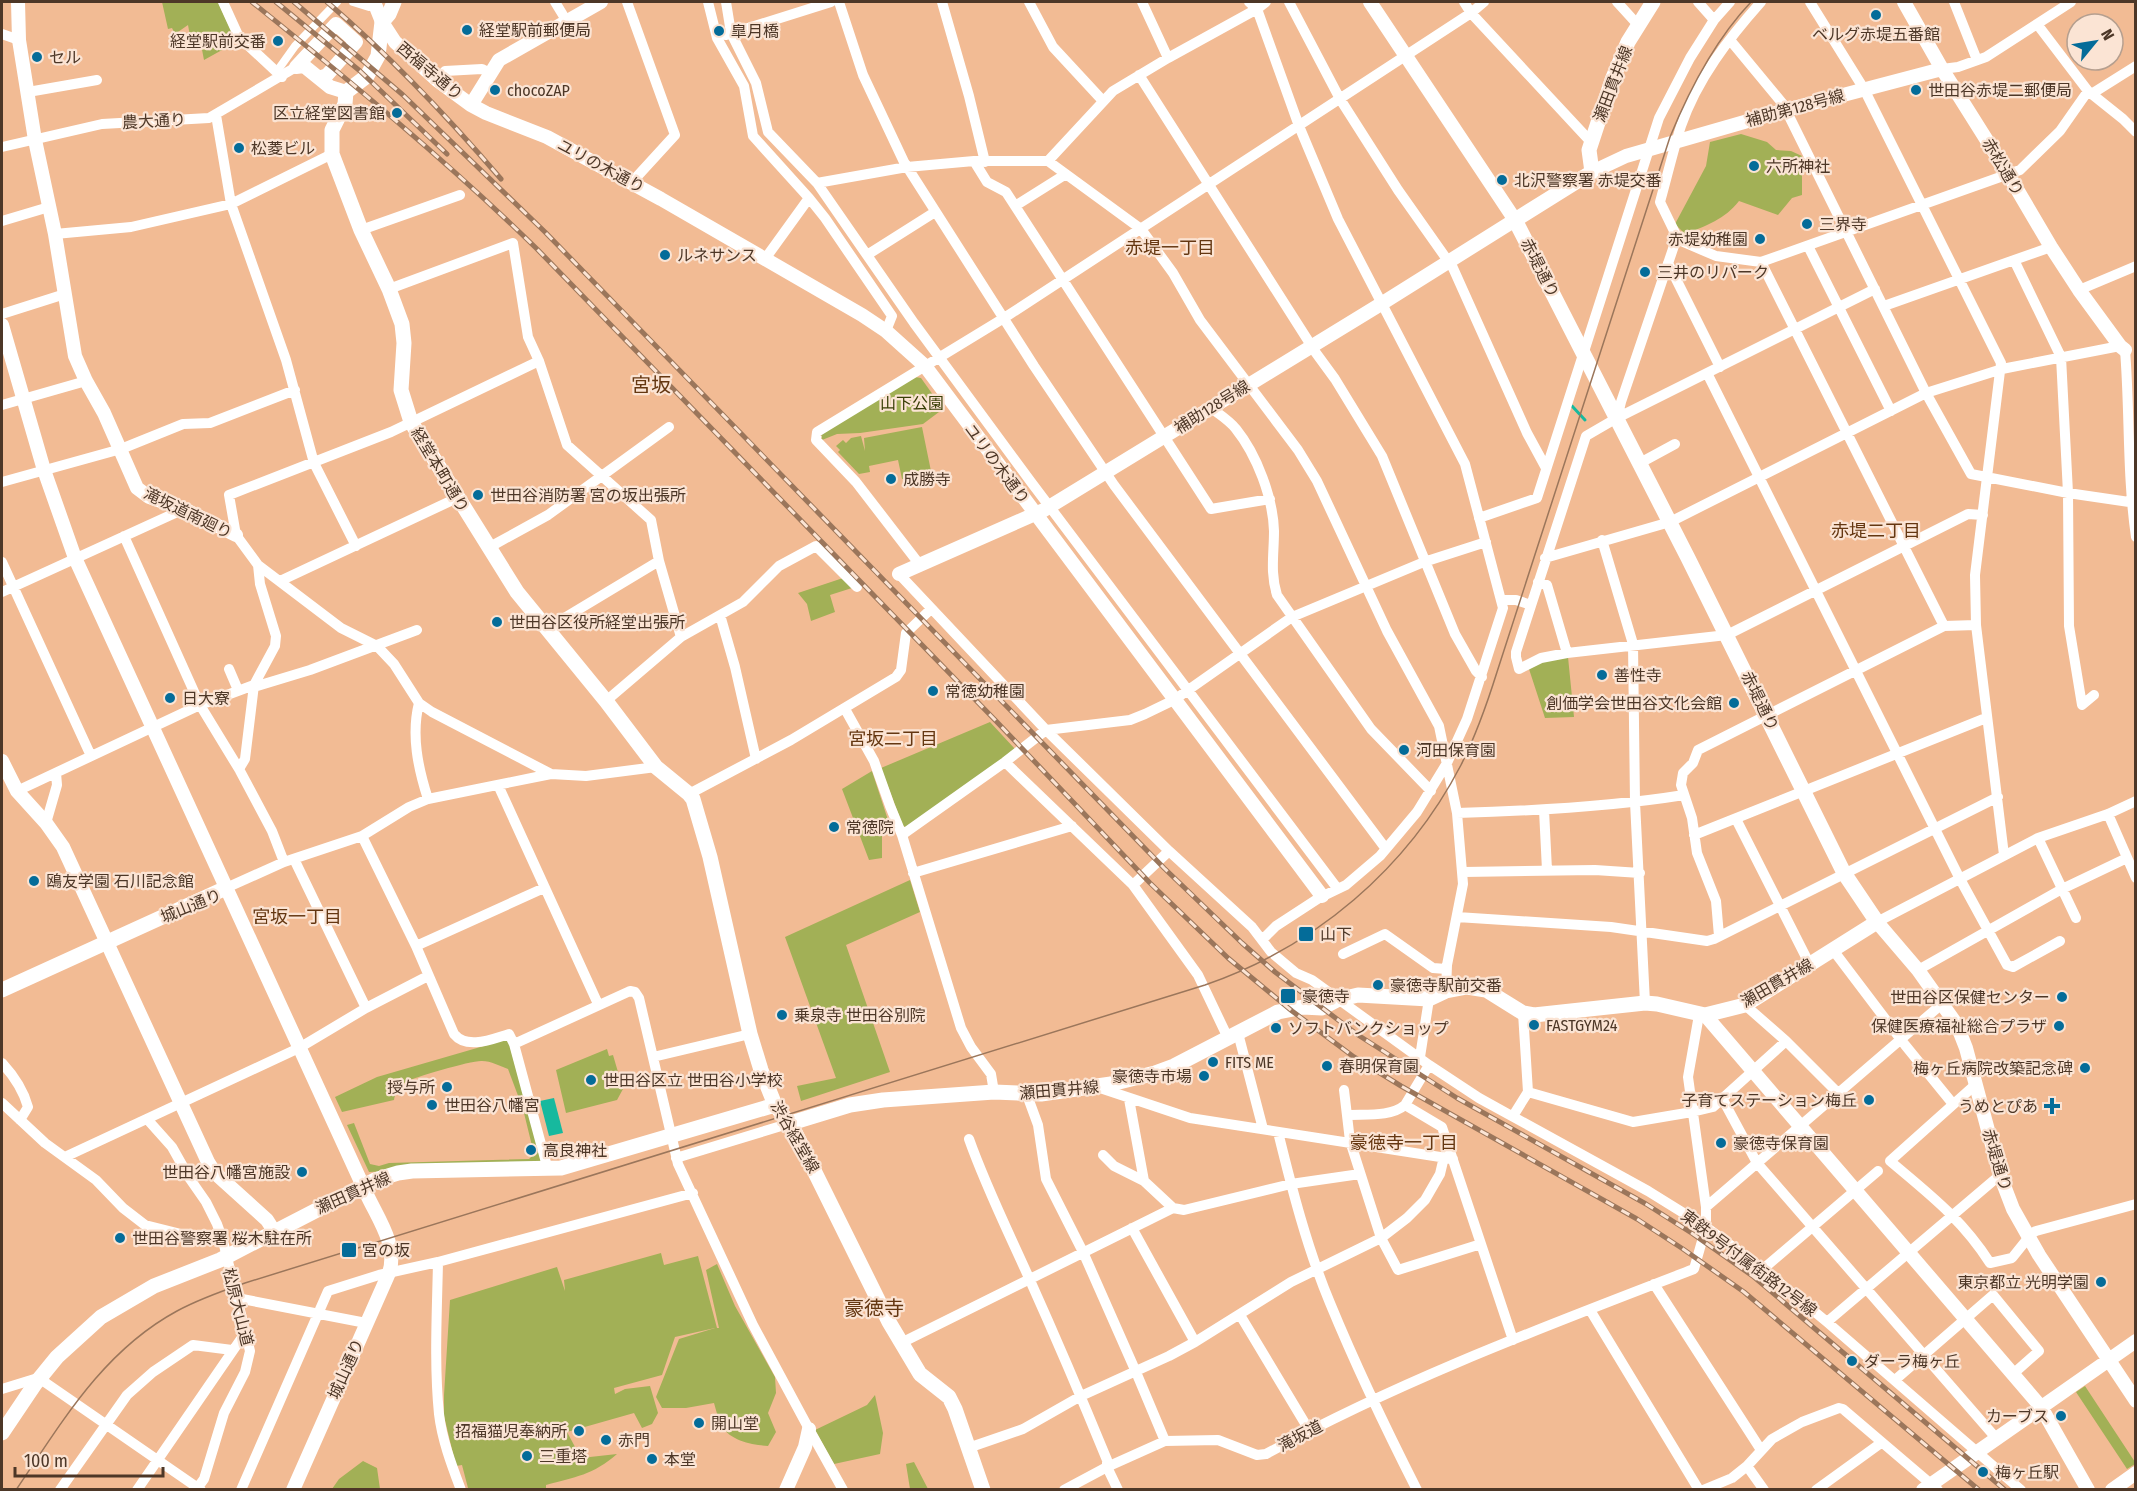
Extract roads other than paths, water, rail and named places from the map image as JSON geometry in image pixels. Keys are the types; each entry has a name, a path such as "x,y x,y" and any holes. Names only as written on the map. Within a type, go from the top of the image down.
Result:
{"main road":[{"path":"382,22 389,14 394,2"},
{"name":"瀬田貫井線","path":"1592,172 1589,150 1612,80 1638,25 1653,2"},
{"name":"西福寺通り","path":"346,92 367,76 378,56 382,22"},
{"name":"経堂本町通り","path":"346,92 345,104 332,130 332,154 361,230 389,289 402,324 404,343 401,390 411,422 517,592 606,701 656,767"},
{"path":"1515,220 1592,172"},
{"name":"赤堤通り","path":"1515,220 1727,635 1844,873 1877,922"},
{"name":"渋谷経堂線","path":"656,767 689,794 693,800 711,857 750,1034 775,1105 790,1123 901,1343 921,1374 949,1397 983,1490"},
{"name":"城山通り","path":"2,990 226,888"},
{"name":"瀬田貫井線","path":"1523,1013 1534,1016 1645,1003 1702,1015 1744,1005 1877,922"},
{"path":"1337,1000 1359,995 1430,999 1446,991 1467,987 1486,990 1523,1013"},
{"name":"瀬田貫井線","path":"790,1123 850,1105 883,1100 994,1092 1028,1095 1096,1087 1164,1070 1278,1012 1303,1007 1322,1008 1337,1000"},
{"name":"瀬田貫井線","path":"2,1433 41,1377 69,1344 101,1317 225,1249 274,1231 386,1176 405,1172 561,1168 775,1105"}],"street":[{"name":"滝坂道南廻り","path":"18,2 19,40 34,140 55,234 75,356 121,449 137,488 149,497 184,509 236,535 258,565 340,628 377,646 394,664 419,703 432,712 550,774 586,776 656,767"},
{"path":"223,2 239,37 281,72 295,46 337,2"},
{"path":"353,2 371,4 382,22"},
{"path":"555,2 567,20"},
{"name":"西福寺通り","path":"382,22 395,42 437,80 471,105 490,73 504,56 601,2"},
{"path":"627,2 675,135 632,182"},
{"path":"708,2 717,38 744,86 753,136 809,198 892,316 886,331"},
{"path":"726,2 731,33 756,84 768,132 817,183 940,357 1337,888"},
{"path":"717,38 831,2"},
{"path":"838,2 863,75 907,167 935,212 1105,473 1386,849"},
{"path":"942,2 969,96 984,179 1006,192 1211,509 1270,500"},
{"path":"1029,2 1053,47 1103,101"},
{"path":"1142,2 1168,58"},
{"path":"1048,161 1113,91 1253,5 1266,2"},
{"path":"1289,2 1340,99 1458,278 1527,433 1546,468"},
{"name":"赤堤通り","path":"1370,2 1515,220"},
{"path":"1464,2 1471,13 1591,142"},
{"path":"920,565 856,482 816,440 817,432 1063,280 1406,56 1484,2"},
{"path":"1617,2 1638,25"},
{"path":"1698,2 1714,20"},
{"path":"1479,518 1537,498 1648,149 1668,97 1714,20 1730,2"},
{"path":"1761,2 1718,55 1702,82 1682,124 1660,202 1681,241 1716,256 1761,262 2020,170 2042,151 2091,92 2136,66"},
{"path":"1810,2 1864,89 2001,363 1975,575 1976,625 2004,855"},
{"name":"赤松通り","path":"1904,2 1942,69 2051,247 2079,290 2127,351"},
{"path":"1954,2 1977,60"},
{"path":"1942,69 1958,67 1986,57 2037,24 2056,6 2070,2"},
{"path":"1253,5 1299,126 1338,219 1465,464 1503,608 1467,719 1431,791 1404,829 1386,849 1346,885 1322,896 1276,926 1262,940"},
{"path":"296,68 336,24 356,42 327,75 319,78"},
{"path":"2037,24 2091,92 2136,132"},
{"path":"2,34 19,40"},
{"path":"1730,40 1778,97 1786,110 1926,393 1971,474 2133,503"},
{"path":"296,68 304,66 330,87 346,92"},
{"name":"農大通り","path":"2,147 102,124 209,118 281,72 296,68"},
{"path":"437,80 445,71 482,69 490,73"},
{"name":"補助第128号線","path":"1648,149 1942,69"},
{"path":"1139,75 1382,456 1455,634 1476,671 1482,677"},
{"path":"28,92 97,80"},
{"name":"ユリの木通り","path":"471,105 547,137 632,182 886,331 925,366 1322,896"},
{"path":"216,115 231,204 295,390 314,463 356,546"},
{"path":"1592,172 1616,159 1648,149"},
{"path":"55,234 131,227 231,204 332,154"},
{"path":"817,183 907,167 980,162 1048,161 1142,229 1173,273 1200,320 1298,450 1317,481 1387,631 1439,726 1457,813 1464,872 1446,969 1446,991"},
{"path":"1015,206 1066,174"},
{"path":"361,230 460,195"},
{"path":"765,259 809,198"},
{"path":"2,220 49,207"},
{"path":"867,255 935,212"},
{"name":"補助128号線","path":"899,574 1035,515 1515,220"},
{"path":"1617,418 1677,237"},
{"path":"389,289 513,243 528,337 539,361 567,445 651,520 659,561 681,637"},
{"path":"1808,246 1891,411"},
{"path":"1884,306 2051,247"},
{"path":"2014,260 2061,357 2068,493 2069,626 2082,705 2094,695"},
{"path":"1761,262 1944,626"},
{"path":"1668,263 1720,367"},
{"path":"2079,290 2136,266"},
{"path":"1875,289 1617,418 1586,436 1516,652 1519,669 1541,658 1567,652 1727,635 1968,514 1983,514"},
{"path":"2,314 65,294"},
{"path":"2,325 44,470 75,558 226,888 289,860 362,837 409,807 428,799 550,774"},
{"path":"1545,558 1670,522 1926,393 2002,369 2061,357 2127,351 2136,537"},
{"path":"236,535 229,495 391,432 539,361"},
{"path":"1707,373 1960,879 2007,965 2013,967 2060,941"},
{"path":"2,405 86,381"},
{"path":"2,482 121,449 183,424 210,423 295,390"},
{"path":"1211,408 1236,428 1256,463 1270,500 1274,532 1272,579 1277,595 1371,729 1431,791"},
{"path":"488,548 548,515 669,427"},
{"path":"1640,463 1675,444"},
{"path":"279,581 457,498"},
{"path":"2,592 184,509"},
{"path":"124,536 200,705 239,769 289,860 366,1008"},
{"path":"1602,540 1633,644 1635,802 1645,1003"},
{"path":"902,835 1046,730 1130,720 1145,714 1174,700 1292,617 1424,562 1486,542"},
{"path":"606,701 681,637 743,602 779,567 816,546 858,587"},
{"path":"546,629 659,561"},
{"path":"2,562 91,756"},
{"path":"239,769 245,759 254,686 271,657 276,636 260,584 258,565"},
{"name":"東鉄9号付属街路12号線","path":"899,574 1046,730 1169,851 1252,927 1271,952 1296,973 1312,980 1337,1000 1479,1098 1648,1191 1706,1227 1763,1269 1827,1322 2021,1490"},
{"path":"1538,582 1547,585 1567,652"},
{"path":"1502,600 1516,600 1531,605"},
{"path":"689,794 845,709 896,677 901,670 906,633 931,609"},
{"path":"720,615 735,667 756,759"},
{"path":"1719,936 1716,901 1697,853 1692,818 1681,785 1683,773 1693,764 1698,750 1944,626 1976,625"},
{"path":"17,791 200,705 238,690 310,670 417,630"},
{"path":"229,669 238,690"},
{"path":"419,703 415,719 417,759 428,799"},
{"path":"845,709 874,761 902,835 961,1028 971,1047 991,1074 994,1092"},
{"path":"1694,835 1986,718"},
{"path":"2,761 17,791 46,823 63,847 211,1168 267,1221 274,1231"},
{"path":"1005,762 1134,885 1198,975 1233,1035 1263,1129"},
{"path":"46,823 57,785 56,773"},
{"path":"498,785 598,1004"},
{"path":"1457,813 1544,810 1684,795"},
{"path":"1457,917 1547,922 1707,941 1998,797"},
{"path":"1877,922 2038,838 2135,804"},
{"path":"1544,810 1547,870"},
{"path":"2108,814 2136,878"},
{"path":"1736,819 1810,965"},
{"path":"913,873 1072,826"},
{"path":"362,837 416,946 454,1034 460,1041 469,1042 509,1035 514,1044 548,1170"},
{"path":"2038,838 2076,918"},
{"path":"1134,885 1169,851"},
{"path":"1918,970 2062,889 2127,858"},
{"path":"1464,872 1595,870 1640,873"},
{"name":"城山通り","path":"226,888 383,1229 392,1259 389,1273 293,1490"},
{"path":"416,946 544,888"},
{"name":"赤堤通り","path":"1877,922 1943,1003 1962,1035 2000,1175 2013,1209 2029,1238 2136,1401"},
{"path":"1343,954 1385,934 1433,968 1446,969"},
{"path":"1833,950 1953,1104"},
{"path":"67,1156 299,1048 366,1008 428,976"},
{"path":"514,1044 598,1004 630,991 635,992 639,998 676,1158 753,1325 809,1430 841,1484"},
{"path":"1420,1057 1430,999"},
{"path":"1706,1207 1943,1003"},
{"path":"1744,1005 1786,1041 1838,1094"},
{"path":"1513,1116 1528,1092 1523,1013"},
{"path":"1702,1015 1753,1071 2041,1407 2084,1488"},
{"path":"1702,1015 1688,1077 1706,1207 1706,1227"},
{"path":"652,1055 750,1034"},
{"path":"1528,1092 1633,1122 1692,1112 1713,1107 1786,1041"},
{"path":"2,1063 14,1077 28,1107 20,1120"},
{"path":"1348,1115 1388,1113 1400,1109 1405,1105 1429,1065"},
{"path":"1975,1085 1890,1161 1953,1215 1990,1263 2012,1258 2036,1231 2136,1204"},
{"path":"1096,1087 1190,1118 1449,1158"},
{"path":"1344,1090 1350,1141 1381,1238 1398,1270 1480,1244"},
{"path":"1028,1095 1038,1125 1047,1179 1083,1252 1165,1441"},
{"path":"1722,1098 1757,1163 1996,1438"},
{"path":"1129,1099 1144,1181"},
{"path":"2,1103 45,1143 67,1156 96,1180 123,1208 145,1225 197,1238 225,1249"},
{"path":"1405,1105 1442,1127 1449,1158 1513,1340"},
{"name":"松原大山道","path":"147,1119 172,1147 217,1224 250,1352 245,1372 224,1413 204,1479 198,1489"},
{"path":"676,1158 790,1123"},
{"path":"1278,1132 1291,1184 1330,1303 1413,1488"},
{"path":"969,1139 984,1182 1081,1396 1107,1460 1107,1467 1118,1490"},
{"path":"1103,1155 1114,1167 1144,1181 1173,1208 1184,1210 1291,1184 1360,1174"},
{"path":"968,1448 1023,1429 1081,1396 1137,1372 1195,1342 1291,1282 1381,1238 1407,1218 1425,1200 1449,1158"},
{"path":"1763,1269 1878,1171"},
{"path":"1827,1322 2000,1175"},
{"path":"241,1490 328,1291 693,1193"},
{"path":"901,1343 1173,1208"},
{"name":"滝坂道","path":"1064,1490 1107,1467 1165,1441 1218,1440 1257,1455 1266,1454 1372,1399 1513,1340 1694,1269 1706,1227"},
{"path":"1132,1228 1195,1342"},
{"path":"438,1262 439,1416 451,1463 461,1490"},
{"path":"1654,1284 1761,1450"},
{"path":"1894,1380 1993,1295 2039,1351 2013,1374"},
{"path":"237,1298 366,1323"},
{"path":"1590,1310 1701,1490 1732,1478 1748,1466 1772,1439 1802,1422 1839,1408 1931,1488 1996,1438 2136,1341"},
{"path":"1240,1315 1309,1430"},
{"path":"137,1490 245,1333"},
{"path":"60,1490 127,1395 166,1361 193,1345 232,1350"},
{"path":"2,1389 41,1377 46,1383 198,1489"},
{"path":"786,1490 805,1448 809,1430"},
{"path":"1816,1490 1881,1443"},
{"path":"1748,1466 1764,1490"},
{"path":"2112,1490 2136,1473"}],"water":[{"path":"554,1098 563,1133 549,1136 540,1101"}],"waterway":[{"path":"1572,406 1585,420"}],"tram line":[{"path":"16,1490 68,1414 106,1367 151,1327 194,1303 245,1283 1205,985 1245,969 1284,949 1320,926 1354,900 1414,838 1439,803 1472,742 1493,684 1670,137 1704,65 1726,32 1751,2"}],"railway":[{"path":"252,2 398,122 537,249 996,721 1150,883 1228,958 1292,1011 1354,1057 1401,1086 1637,1219 1744,1292 1979,1490"},
{"path":"276,2 360,71 447,154"},
{"path":"294,2 403,95 545,232 1164,868 1275,972 1358,1035 1457,1098 1646,1204 1754,1277 2005,1490"},
{"path":"327,2 417,87 501,179"}],"place":[{"name":"ベルグ赤堤五番館","path":"1876,15"},
{"name":"経堂駅前郵便局","path":"467,30"},
{"name":"皐月橋","path":"719,31"},
{"name":"経堂駅前交番","path":"278,41"},
{"name":"セル","path":"37,57"},
{"name":"chocoZAP","path":"495,90"},
{"name":"世田谷赤堤二郵便局","path":"1916,90"},
{"name":"区立経堂図書館","path":"397,113"},
{"name":"松菱ビル","path":"239,148"},
{"name":"六所神社","path":"1754,166"},
{"name":"北沢警察署 赤堤交番","path":"1502,180"},
{"name":"三界寺","path":"1807,224"},
{"name":"赤堤幼稚園","path":"1760,239"},
{"name":"ルネサンス","path":"665,255"},
{"name":"三井のリパーク","path":"1645,272"},
{"name":"成勝寺","path":"891,479"},
{"name":"世田谷消防署 宮の坂出張所","path":"478,495"},
{"name":"世田谷区役所経堂出張所","path":"497,622"},
{"name":"善性寺","path":"1602,675"},
{"name":"常徳幼稚園","path":"933,691"},
{"name":"日大寮","path":"170,698"},
{"name":"創価学会世田谷文化会館","path":"1734,703"},
{"name":"河田保育園","path":"1404,750"},
{"name":"常徳院","path":"834,827"},
{"name":"鴎友学園 石川記念館","path":"34,881"},
{"name":"山下","path":"1306,934"},
{"name":"豪徳寺駅前交番","path":"1378,985"},
{"name":"豪徳寺","path":"1288,996"},
{"name":"世田谷区保健センター","path":"2062,997"},
{"name":"乗泉寺 世田谷別院","path":"782,1015"},
{"name":"FASTGYM24","path":"1534,1025"},
{"name":"保健医療福祉総合プラザ","path":"2059,1026"},
{"name":"ソフトバンクショップ","path":"1276,1028"},
{"name":"FITS ME","path":"1213,1062"},
{"name":"春明保育園","path":"1327,1066"},
{"name":"梅ヶ丘病院改築記念碑","path":"2085,1068"},
{"name":"豪徳寺市場","path":"1204,1076"},
{"name":"世田谷区立 世田谷小学校","path":"591,1080"},
{"name":"授与所","path":"447,1087"},
{"name":"子育てステーション梅丘","path":"1869,1100"},
{"name":"世田谷八幡宮","path":"432,1105"},
{"name":"うめとぴあ","path":"2052,1106"},
{"name":"豪徳寺保育園","path":"1721,1143"},
{"name":"高良神社","path":"531,1150"},
{"name":"世田谷八幡宮施設","path":"302,1172"},
{"name":"世田谷警察署 桜木駐在所","path":"120,1238"},
{"name":"宮の坂","path":"349,1250"},
{"name":"東京都立 光明学園","path":"2101,1282"},
{"name":"ダーラ梅ヶ丘","path":"1852,1361"},
{"name":"カーブス","path":"2061,1416"},
{"name":"開山堂","path":"699,1423"},
{"name":"招福猫児奉納所","path":"579,1431"},
{"name":"赤門","path":"606,1440"},
{"name":"三重塔","path":"527,1456"},
{"name":"本堂","path":"652,1459"},
{"name":"梅ヶ丘駅","path":"1983,1472"}],"district":[{"name":"赤堤一丁目","path":"1170,248"},
{"name":"宮坂","path":"651,385"},
{"name":"赤堤二丁目","path":"1876,531"},
{"name":"宮坂二丁目","path":"893,739"},
{"name":"宮坂一丁目","path":"297,917"},
{"name":"豪徳寺一丁目","path":"1404,1143"},
{"name":"豪徳寺","path":"874,1308"}],"park label":[{"name":"山下公園","path":"912,403"}]}
